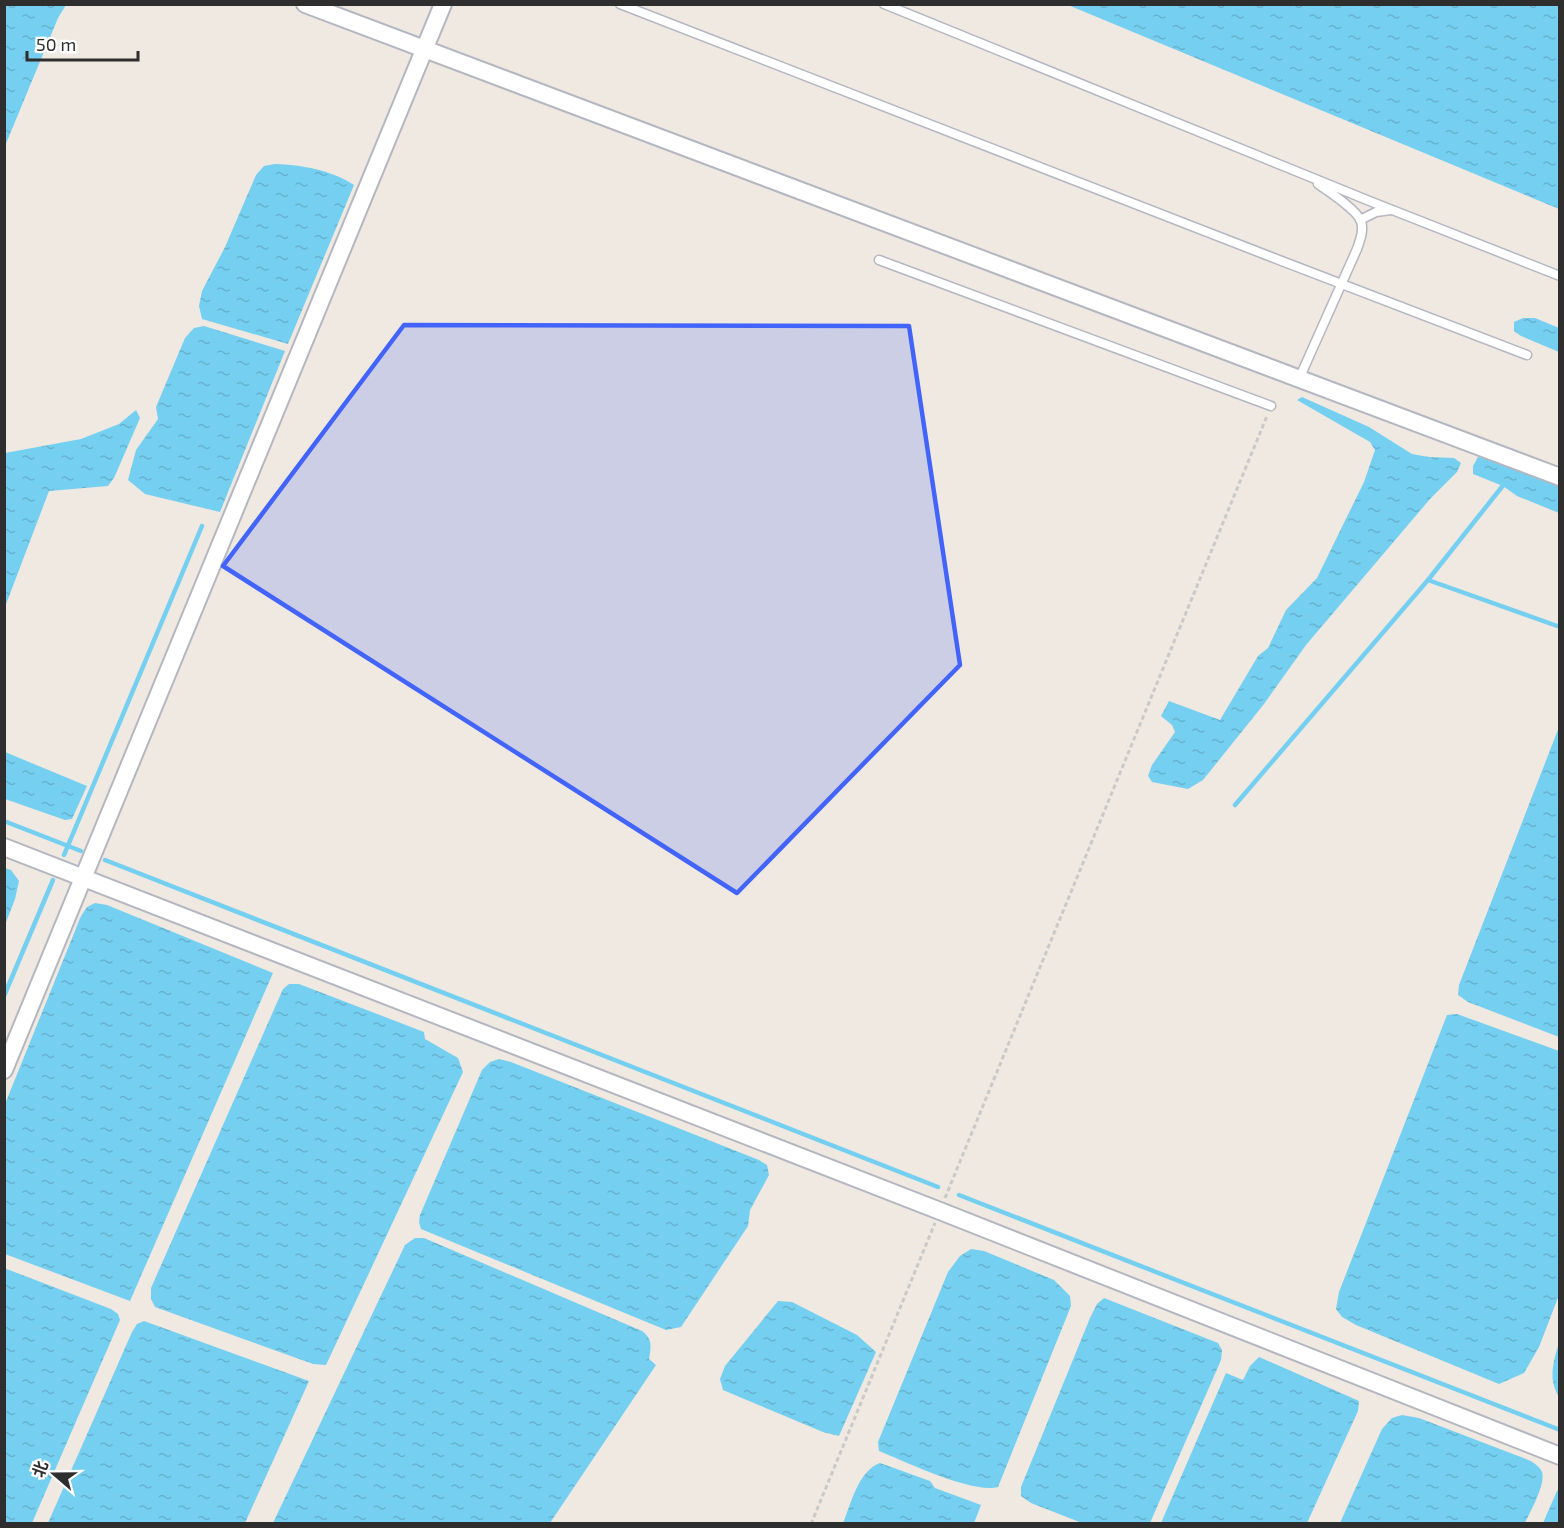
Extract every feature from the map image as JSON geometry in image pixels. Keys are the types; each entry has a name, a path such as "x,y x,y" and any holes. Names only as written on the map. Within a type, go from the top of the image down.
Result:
{"street":[{"path":"305,4 1560,477"},
{"path":"4,1070 443,4"},
{"path":"4,847 940,1211 1560,1456"}],"lane":[{"path":"620,4 1341,285 1527,355"},
{"path":"884,4 1560,276"},
{"path":"1299,378 1362,233 1360,220 1354,212 1310,177"},
{"path":"1360,220 1376,212 1393,210"},
{"path":"879,260 1271,406"}],"path":[{"path":"811,1524 1271,406"}],"highlighted area":[{"path":"404,325 909,326 960,665 737,893 223,566"}],"water":[{"path":"5,4 66,5 58,18 5,146"},
{"path":"1068,5 1559,5 1559,209"},
{"path":"275,164 316,169 354,185 288,344 202,319 199,306 202,291 225,247 256,175 264,166"},
{"path":"1523,318 1535,318 1559,328 1559,352 1514,331 1514,322"},
{"path":"204,326 285,351 220,512 145,494 128,480 136,450 158,419 156,407 185,338 194,328"},
{"path":"1302,397 1369,427 1412,454 1454,458 1461,463 1457,472 1430,499 1306,645 1264,704 1203,780 1188,789 1152,782 1148,776 1152,765 1175,732 1172,725 1161,716 1169,701 1220,720 1258,656 1268,648 1286,610 1317,578 1364,482 1375,450 1370,442 1297,400"},
{"path":"136,410 140,418 114,478 108,486 49,491 5,607 5,453 81,439 119,424"},
{"path":"1478,457 1502,463 1559,484 1559,513 1517,496 1503,486 1473,474 1473,466"},
{"path":"1559,727 1559,1037 1468,1002 1458,995 1459,985"},
{"path":"5,752 87,786 72,819 65,820 5,799"},
{"path":"5,868 11,870 19,881 5,925"},
{"path":"95,903 107,905 273,973 130,1301 5,1254 5,1104 81,916 87,907"},
{"path":"289,984 299,984 424,1032 425,1039 458,1058 463,1072 326,1365 313,1364 155,1307 151,1299 151,1288 283,989"},
{"path":"1457,1014 1559,1051 1559,1295 1539,1347 1524,1373 1499,1384 1356,1325 1342,1317 1336,1309 1339,1292 1447,1015"},
{"path":"499,1059 767,1165 769,1175 750,1210 748,1226 681,1327 666,1330 421,1229 420,1215 482,1070 490,1062"},
{"path":"415,1238 424,1238 642,1331 650,1340 649,1359 656,1365 550,1523 273,1523 405,1245"},
{"path":"971,1249 984,1251 1054,1280 1070,1296 1071,1306 998,1487 987,1488 956,1482 879,1451 878,1442 948,1272 960,1256"},
{"path":"4,1268 111,1309 118,1314 120,1320 32,1523 5,1523"},
{"path":"1104,1298 1218,1343 1222,1350 1221,1360 1150,1523 1082,1523 1031,1503 1021,1496 1021,1487 1090,1318 1097,1304"},
{"path":"778,1301 792,1302 857,1335 876,1352 839,1436 823,1432 723,1390 720,1379 725,1366"},
{"path":"144,1321 309,1381 245,1523 48,1523 132,1332 137,1324"},
{"path":"1559,1343 1560,1397 1553,1377 1553,1364"},
{"path":"1259,1357 1359,1401 1358,1411 1307,1523 1161,1523 1226,1373 1243,1380 1250,1366"},
{"path":"1402,1415 1419,1418 1531,1461 1537,1466 1542,1472 1542,1483 1525,1523 1340,1523 1382,1429 1392,1418"},
{"path":"880,1463 930,1481 935,1488 981,1505 974,1523 843,1523 861,1480 872,1467"},
{"path":"1559,1489 1559,1523 1543,1523 1557,1491"}],"waterway":[{"path":"1235,805 1428,580 1505,483"},
{"path":"64,855 202,526"},
{"path":"1428,580 1560,627"},
{"path":"4,821 81,851"},
{"path":"105,860 938,1187"},
{"path":"4,996 53,880"},
{"path":"959,1195 1560,1430"}]}
